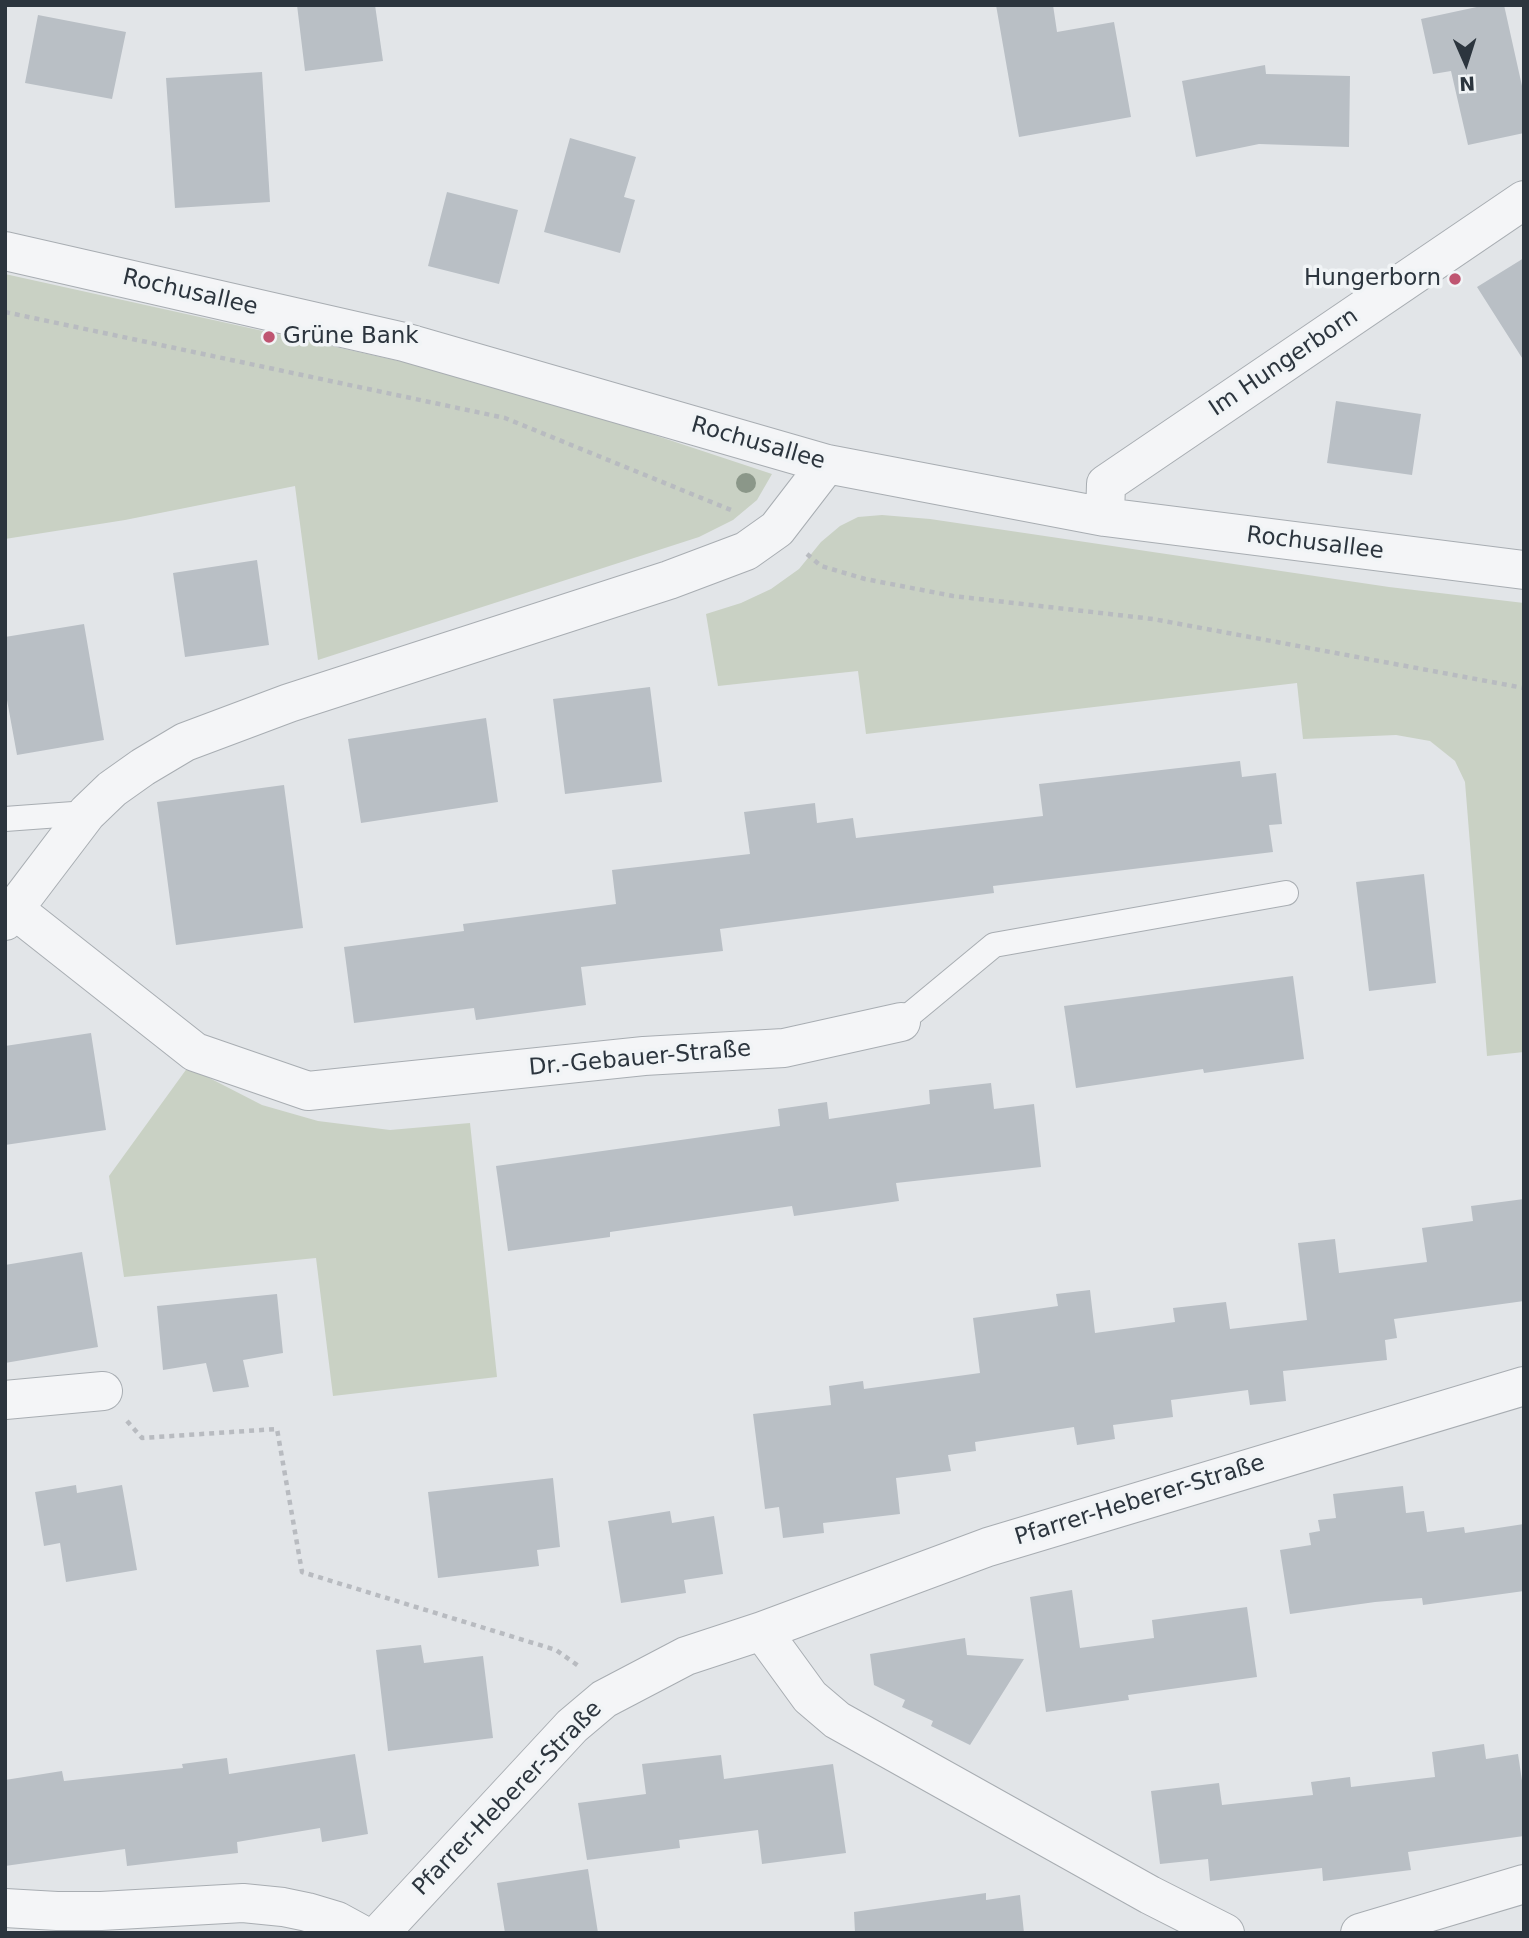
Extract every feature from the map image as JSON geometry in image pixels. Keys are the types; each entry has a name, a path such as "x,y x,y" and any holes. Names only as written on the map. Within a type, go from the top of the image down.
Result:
{"street":[{"name":"Im Hungerborn","path":"1105,517 1106,484 1524,200"},
{"name":"Rochusallee","path":"5,251 404,342 827,464 1105,517 1524,570"},
{"name":"Dr.-Gebauer-Straße","path":"827,464 777,529 746,551 669,580 289,703 185,742 112,789 87,813 10,916 195,1052 308,1091 644,1056 784,1048 901,1022"},
{"name":"Pfarrer-Heberer-Straße","path":"380,1933 572,1726 615,1692 686,1656 988,1548 1524,1385"},
{"path":"5,1400 103,1391"},
{"path":"762,1631 810,1696 837,1720 1150,1895 1225,1933"},
{"path":"1360,1933 1524,1884"},
{"path":"5,1908 101,1911 243,1903 307,1912 337,1921 359,1933"}],"lane":[{"path":"5,819 87,813"},
{"name":"Dr.-Gebauer-Straße","path":"901,1022 994,944 1286,893"}],"path":[{"path":"103,1391 142,1438 277,1429 302,1572 556,1650 615,1692"}],"shaded area":[{"path":"5,274 408,363 618,423 772,474 757,500 733,520 699,537 318,660 295,486 125,520 5,539"},
{"path":"882,515 930,519 1389,587 1524,603 1524,1052 1487,1056 1465,782 1455,761 1430,741 1396,735 1303,739 1297,683 866,734 858,671 718,686 706,614 741,603 771,589 799,569 821,542 840,526 858,517"},
{"path":"188,1067 262,1105 318,1121 390,1130 470,1123 497,1377 333,1396 316,1258 124,1277 109,1176"}],"building":[{"path":"297,5 375,5 383,61 305,71"},
{"path":"996,5 1053,5 1057,32 1114,22 1131,117 1019,137"},
{"path":"1486,5 1504,5 1524,95 1524,133 1468,145 1451,71 1433,74 1421,19"},
{"path":"38,15 126,32 112,99 25,83"},
{"path":"1265,65 1266,74 1350,76 1349,147 1259,144 1196,157 1182,81"},
{"path":"262,72 270,202 175,208 166,78"},
{"path":"570,138 636,157 624,197 635,200 620,253 544,232"},
{"path":"447,192 518,210 499,284 428,266"},
{"path":"1524,258 1524,361 1477,287"},
{"path":"1336,401 1421,414 1412,475 1327,463"},
{"path":"257,560 269,645 185,657 173,573"},
{"path":"84,624 104,740 17,755 5,689 5,637"},
{"path":"650,687 662,782 565,794 553,699"},
{"path":"486,718 498,802 361,823 348,739"},
{"path":"1240,761 1242,777 1276,773 1282,824 1269,825 1273,852 993,886 994,893 720,929 723,951 581,967 586,1005 476,1020 474,1008 354,1023 344,947 464,931 463,924 616,904 612,870 750,854 744,812 815,803 817,823 853,818 856,838 1043,816 1039,784"},
{"path":"284,785 303,928 176,945 157,802"},
{"path":"1424,874 1436,983 1369,991 1356,882"},
{"path":"1293,976 1304,1059 1204,1073 1203,1069 1076,1088 1064,1006"},
{"path":"91,1033 106,1130 5,1145 5,1046"},
{"path":"991,1083 994,1109 1034,1104 1041,1167 896,1183 899,1201 794,1216 792,1206 610,1232 610,1237 508,1251 496,1166 780,1126 778,1109 827,1102 829,1119 930,1104 929,1090"},
{"path":"1524,1199 1524,1301 1394,1319 1397,1338 1385,1340 1387,1360 1283,1371 1286,1401 1250,1405 1248,1390 1171,1400 1173,1417 1113,1425 1115,1439 1077,1445 1074,1427 975,1442 976,1451 948,1455 951,1471 896,1478 900,1514 823,1523 824,1533 783,1538 779,1507 765,1509 753,1414 831,1405 829,1386 863,1381 864,1389 980,1373 973,1318 1058,1306 1056,1294 1090,1290 1095,1333 1175,1322 1173,1308 1226,1302 1230,1329 1307,1320 1298,1243 1335,1239 1339,1273 1427,1262 1422,1228 1473,1221 1471,1206"},
{"path":"82,1252 98,1347 5,1363 5,1265"},
{"path":"277,1294 283,1353 243,1360 249,1387 213,1392 206,1363 163,1370 157,1306"},
{"path":"553,1478 560,1547 537,1550 539,1566 438,1578 428,1492"},
{"path":"76,1485 77,1493 122,1485 137,1570 66,1582 60,1543 44,1546 35,1492"},
{"path":"1403,1486 1406,1513 1424,1511 1427,1532 1464,1527 1465,1533 1524,1524 1524,1591 1423,1605 1422,1598 1290,1614 1280,1550 1311,1545 1309,1533 1320,1531 1318,1520 1336,1518 1333,1494"},
{"path":"670,1511 672,1523 714,1516 723,1574 684,1580 686,1593 621,1603 608,1521"},
{"path":"1072,1590 1080,1648 1154,1638 1152,1620 1247,1607 1257,1677 1128,1695 1129,1700 1046,1712 1030,1597"},
{"path":"965,1638 967,1655 1024,1659 970,1745 931,1726 933,1721 902,1707 905,1700 874,1685 870,1654"},
{"path":"421,1645 424,1663 483,1656 493,1738 388,1751 376,1650"},
{"path":"1484,1744 1486,1759 1518,1754 1524,1794 1524,1836 1408,1852 1411,1870 1323,1881 1322,1868 1210,1881 1208,1859 1160,1864 1151,1791 1219,1783 1222,1805 1313,1795 1311,1782 1350,1777 1351,1787 1435,1777 1432,1752"},
{"path":"355,1754 368,1834 322,1842 320,1828 237,1842 238,1853 127,1866 125,1849 5,1866 5,1780 62,1771 64,1781 183,1768 182,1764 227,1758 229,1774"},
{"path":"721,1755 724,1779 833,1764 846,1853 762,1864 758,1830 679,1840 680,1848 587,1860 578,1803 646,1794 642,1764"},
{"path":"588,1869 598,1933 505,1933 497,1883"},
{"path":"986,1893 986,1900 1020,1895 1024,1933 855,1933 854,1912"}],"place":[{"name":"Hungerborn","path":"1455,279"},
{"name":"Grüne Bank","path":"269,337"}]}
